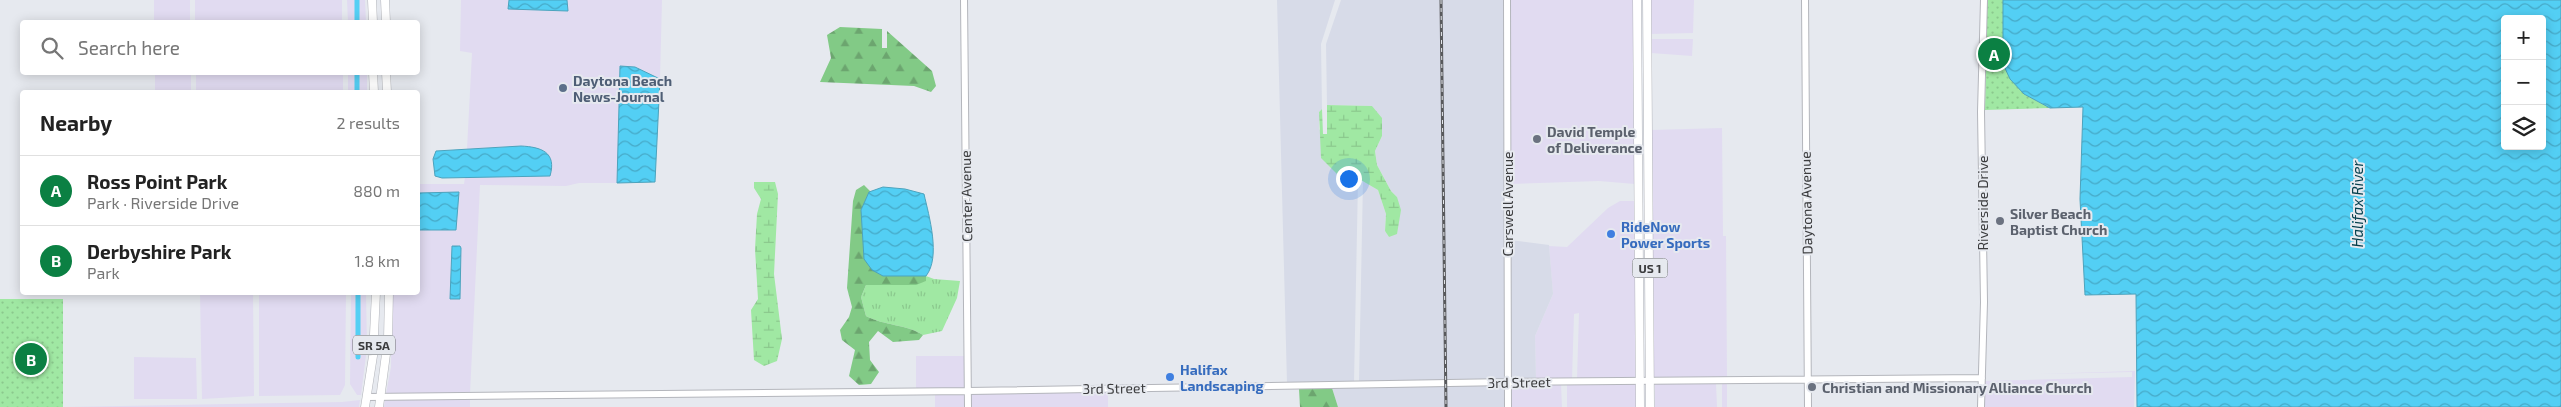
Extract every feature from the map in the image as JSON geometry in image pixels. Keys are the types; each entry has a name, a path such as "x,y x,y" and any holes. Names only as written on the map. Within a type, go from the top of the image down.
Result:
{"main road":[{"path":"372,0 373,20"},
{"path":"386,0 386,20"},
{"name":"US 1","path":"1637,0 1640,407"},
{"name":"US 1","path":"1647,0 1650,407"},
{"path":"373,75 374,90"},
{"path":"386,75 386,90"},
{"path":"1638,111 1648,127"},
{"path":"1638,128 1648,140"},
{"name":"SR 5A","path":"365,407 374,338 376,295"},
{"name":"SR 5A","path":"379,407 388,339 389,295"}],"street":[{"name":"Center Avenue","path":"964,0 968,407"},
{"name":"Carswell Avenue","path":"1507,0 1508,407"},
{"name":"Daytona Avenue","path":"1805,0 1808,407"},
{"name":"Riverside Drive","path":"1981,407 1984,302 1981,112 1984,0"},
{"name":"3rd Street","path":"367,397 968,391 1508,382 1982,378"}],"shaded area":[{"path":"154,0 190,0 190,20 154,20"},
{"path":"195,0 342,0 342,20 195,20"},
{"path":"347,0 365,0 366,20 348,20"},
{"path":"461,0 509,0 509,9 567,11 567,0 662,0 660,79 635,67 620,66 617,183 579,183 566,186 480,185 470,394 386,394 391,367 392,295 420,295 420,230 456,230 459,192 420,193 420,184 464,184 465,177 550,176 521,146 467,149 472,53 460,51"},
{"path":"1277,0 1335,0 1321,44 1322,109 1319,112 1319,129 1354,175 1363,181 1358,181 1354,383 1287,383"},
{"path":"1341,0 1504,0 1505,379 1359,382 1363,181 1378,190 1386,214 1385,231 1389,237 1397,197 1391,191 1377,165 1375,151 1382,136 1372,106 1327,105 1326,44"},
{"path":"1509,0 1633,0 1635,184 1599,181 1510,184"},
{"path":"1650,0 1694,0 1693,33 1651,34"},
{"path":"1651,39 1693,39 1692,56 1651,53"},
{"path":"155,75 191,75 191,90 155,90"},
{"path":"196,75 343,75 343,90 196,90"},
{"path":"348,75 367,75 367,90 348,90"},
{"path":"1722,128 1723,236 1726,236 1727,377 1654,378 1651,130"},
{"path":"1620,201 1635,201 1637,378 1577,379 1579,313 1574,314 1572,379 1536,379 1535,336 1553,294 1549,246 1567,247 1608,208"},
{"path":"1510,240 1549,245 1553,294 1535,336 1536,379 1510,379"},
{"path":"200,295 253,295 254,396 202,399"},
{"path":"259,295 346,295 345,385 340,395 259,396"},
{"path":"351,295 366,295 367,347 361,395 357,395 350,384"},
{"path":"916,356 965,356 966,388 916,389"},
{"path":"134,357 196,358 197,399 134,399"},
{"path":"2135,371 2134,407 1983,407 1984,381 2132,377 2132,372 2038,374"},
{"path":"1716,383 1717,407 1655,407 1655,384"},
{"path":"1722,383 1727,383 1727,407 1722,407"},
{"path":"1505,384 1505,407 1338,407 1332,388"},
{"path":"1510,384 1561,384 1562,407 1511,407"},
{"path":"1567,384 1637,384 1637,407 1567,407"},
{"path":"1108,391 1108,407 971,407 971,394"},
{"path":"935,394 966,394 966,407 935,407"},
{"path":"385,399 470,399 470,407 384,407"},
{"path":"360,400 359,407 66,407 342,402"}],"green space":[{"path":"1987,0 2003,0 2003,63 2024,94 2050,108 1985,110"},
{"path":"840,27 882,29 882,48 887,48 887,31 932,71 936,86 931,92 914,86 820,82 831,58 827,35"},
{"path":"1327,105 1372,106 1382,118 1382,136 1375,151 1377,165 1391,191 1397,197 1401,210 1397,234 1389,237 1385,231 1386,214 1378,190 1354,176 1341,178 1321,158 1319,112 1322,109 1323,134 1327,134"},
{"path":"754,182 775,182 778,194 774,274 782,339 777,361 764,366 754,360 751,310 758,299 755,249 757,214 761,199 754,188"},
{"path":"864,185 870,191 861,210 883,276 926,276 926,281 916,285 866,285 861,297 866,316 916,331 923,335 919,340 893,342 878,331 869,342 870,360 879,372 871,384 859,385 849,376 855,350 842,340 840,330 849,317 852,307 847,288 853,201 856,190"},
{"path":"926,276 934,279 960,281 957,298 942,331 923,335 910,329 881,322 866,316 861,297 866,285 926,281"},
{"path":"0,299 63,299 63,407 0,407"},
{"path":"1332,388 1338,407 1300,407 1299,389"}],"water":[{"path":"509,0 567,0 568,11 508,9"},
{"name":"Halifax River","path":"2003,0 2561,0 2561,407 2137,407 2136,294 2085,295 2080,199 2083,107 2050,108 2024,94 2010,79 2003,64"},
{"path":"620,66 635,67 660,79 655,182 617,183"},
{"path":"521,146 546,152 551,161 550,176 442,178 435,176 433,159 436,151"},
{"path":"883,187 905,189 924,194 931,225 933,248 933,258 926,276 883,276 872,270 864,259 861,210 869,192"},
{"path":"459,192 456,230 420,230 420,193"},
{"path":"452,246 460,246 461,248 460,299 450,299"}],"waterway":[{"path":"357,0 357,20"},
{"path":"357,75 357,90"},
{"path":"358,295 358,357"}],"railway":[{"path":"1441,0 1446,407"}],"place":[{"name":"Ross Point Park","path":"1994,54"},
{"name":"Daytona Beach News-Journal","path":"563,88"},
{"name":"David Temple of Deliverance","path":"1537,139"},
{"name":"Silver Beach Baptist Church","path":"2000,221"},
{"name":"RideNow Power Sports","path":"1611,234"},
{"name":"Derbyshire Park","path":"31,359"},
{"name":"Halifax Landscaping","path":"1170,377"},
{"name":"Christian and Missionary Alliance Church","path":"1812,387"}]}
